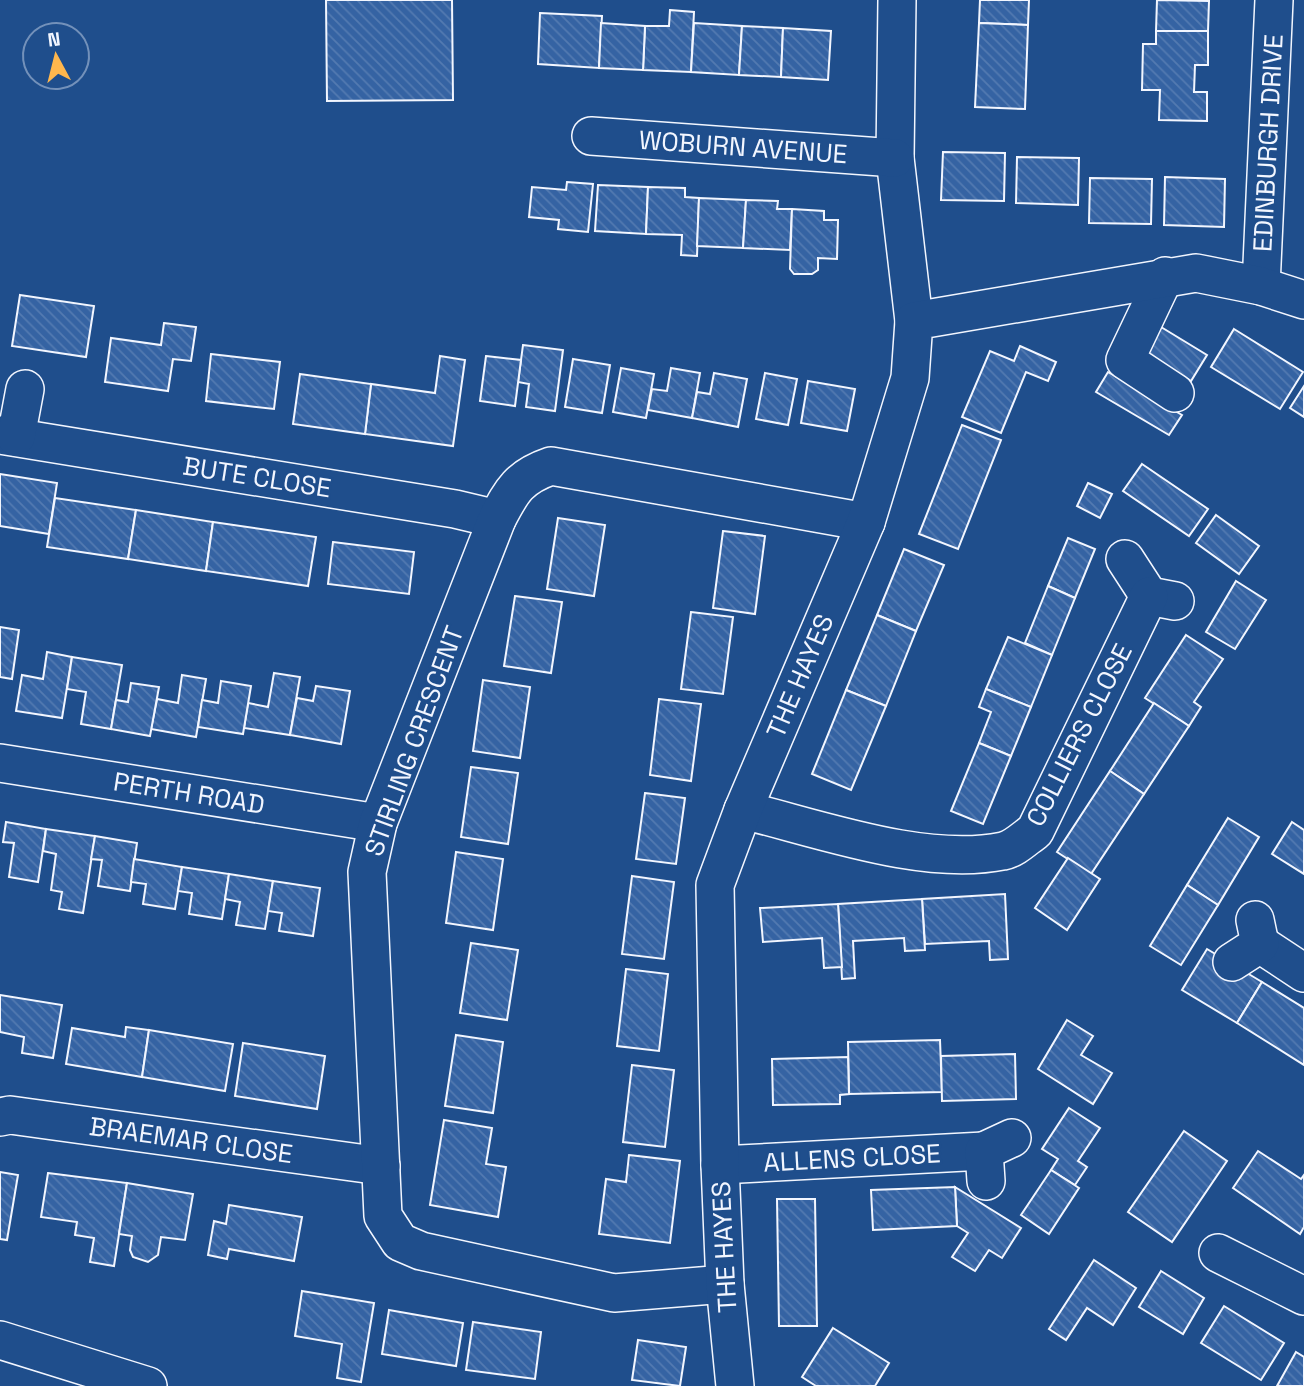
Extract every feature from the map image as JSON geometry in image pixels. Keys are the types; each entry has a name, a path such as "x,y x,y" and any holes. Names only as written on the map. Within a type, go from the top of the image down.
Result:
{"street":[{"name":"THE HAYES","path":"734,1386 725,1284 720,1165 715,885 743,810 866,522 910,377 914,321 895,158 897,0"},
{"name":"EDINBURGH DRIVE","path":"1261,286 1284,4"},
{"name":"WOBURN AVENUE","path":"591,136 895,158"},
{"path":"914,321 1165,276 1196,273 1261,286 1304,300"},
{"path":"1165,276 1125,360 1175,393"},
{"name":"BUTE CLOSE","path":"25,389 8,436 497,519"},
{"name":"STIRLING CRESCENT","path":"725,1284 614,1293 421,1251 400,1242 383,1216 367,872 378,823 497,519 513,488 534,472 551,466 866,522"},
{"name":"COLLIERS CLOSE","path":"743,810 911,851 958,856 1006,851 1035,831 1162,599 1125,559"},
{"name":"PERTH ROAD","path":"0,763 378,823"},
{"path":"1249,942 1304,973"},
{"name":"BRAEMAR CLOSE","path":"0,1117 10,1115 381,1166"},
{"name":"ALLENS CLOSE","path":"720,1165 994,1156"},
{"path":"1216,1249 1304,1296"},
{"path":"0,1340 148,1386"}],"building":[{"path":"326,0 452,0 453,100 327,101"},
{"path":"980,0 1029,0 1028,25 979,23"},
{"path":"1157,0 1209,1 1208,31 1156,31"},
{"path":"670,10 694,12 691,72 643,70 645,26 669,26"},
{"path":"540,13 602,16 599,68 538,64"},
{"path":"601,23 645,26 643,70 599,68"},
{"path":"694,23 742,26 739,75 691,72"},
{"path":"979,23 1028,25 1025,109 975,107"},
{"path":"742,26 783,28 781,77 739,75"},
{"path":"783,28 831,31 828,80 781,77"},
{"path":"1156,31 1208,31 1208,65 1195,65 1194,92 1207,92 1207,121 1159,120 1160,90 1142,90 1143,44 1156,44"},
{"path":"943,152 1005,153 1004,201 941,200"},
{"path":"1017,157 1079,158 1078,205 1016,203"},
{"path":"1165,177 1225,179 1224,227 1164,225"},
{"path":"1090,178 1152,179 1151,224 1089,223"},
{"path":"567,182 593,184 588,232 558,229 559,220 529,217 532,187 566,190"},
{"path":"598,185 648,187 646,234 595,231"},
{"path":"648,187 685,188 685,197 699,198 697,256 681,255 682,235 646,234"},
{"path":"699,198 746,200 743,248 697,246"},
{"path":"746,200 778,201 777,209 792,209 790,250 743,248"},
{"path":"792,209 824,211 824,220 838,220 837,259 818,258 818,270 812,274 794,274 790,269"},
{"path":"20,295 94,306 86,357 12,346"},
{"path":"164,323 196,327 191,361 173,359 168,391 105,382 111,338 161,345"},
{"path":"1161,327 1207,355 1191,381 1145,352"},
{"path":"1234,329 1303,372 1280,409 1211,367"},
{"path":"523,345 563,350 555,411 526,407 529,384 518,382"},
{"path":"1020,346 1056,362 1048,381 1026,372 1001,433 962,417 990,351 1014,361"},
{"path":"211,354 280,362 274,409 206,401"},
{"path":"440,356 465,360 453,446 365,434 371,384 435,393"},
{"path":"486,356 521,360 515,406 480,401"},
{"path":"573,359 610,365 602,413 565,407"},
{"path":"621,368 654,374 646,418 613,412"},
{"path":"671,368 700,373 692,418 648,410 652,389 667,391"},
{"path":"1108,372 1182,415 1169,435 1096,392"},
{"path":"714,373 747,379 738,427 692,418 697,392 710,394"},
{"path":"765,373 797,379 788,425 756,419"},
{"path":"300,374 371,384 365,434 293,424"},
{"path":"808,381 855,389 847,431 801,423"},
{"path":"1304,386 1304,417 1290,408"},
{"path":"962,425 1001,440 958,549 919,534"},
{"path":"1142,464 1208,509 1189,536 1123,491"},
{"path":"0,474 57,483 49,534 0,526"},
{"path":"1088,483 1112,494 1100,518 1077,506"},
{"path":"55,498 136,510 128,559 47,547"},
{"path":"136,510 213,522 206,571 128,559"},
{"path":"1216,515 1259,546 1239,574 1196,543"},
{"path":"558,518 605,525 594,596 547,589"},
{"path":"213,522 316,537 308,586 206,571"},
{"path":"723,531 765,536 755,614 713,608"},
{"path":"1068,538 1095,549 1075,598 1048,586"},
{"path":"333,542 414,552 409,594 328,584"},
{"path":"904,549 944,565 916,631 877,615"},
{"path":"1236,581 1266,600 1235,649 1206,632"},
{"path":"1048,586 1075,598 1052,655 1025,643"},
{"path":"515,596 562,602 551,673 504,666"},
{"path":"691,612 733,617 723,694 681,689"},
{"path":"877,615 916,631 886,706 846,690"},
{"path":"0,627 19,630 12,679 0,677"},
{"path":"1186,635 1223,659 1194,702 1201,707 1189,726 1145,698"},
{"path":"1008,637 1052,655 1031,707 986,689"},
{"path":"47,652 72,657 62,718 16,711 22,675 43,679"},
{"path":"72,657 122,665 111,729 81,724 86,692 67,689"},
{"path":"274,673 300,677 290,735 244,728 248,703 268,707"},
{"path":"182,675 206,679 196,737 151,729 157,699 178,703"},
{"path":"483,680 530,687 520,758 473,751"},
{"path":"221,681 251,686 243,734 198,727 202,700 218,703"},
{"path":"131,683 159,687 150,736 111,729 116,700 128,702"},
{"path":"316,686 350,691 341,744 290,735 297,698 313,701"},
{"path":"986,689 1031,707 1011,756 979,743 991,712 979,707"},
{"path":"846,690 886,706 851,790 812,774"},
{"path":"659,699 701,704 691,781 650,775"},
{"path":"1154,703 1189,726 1144,794 1110,771"},
{"path":"979,743 1011,756 983,824 951,811"},
{"path":"471,767 518,773 508,844 461,837"},
{"path":"1110,771 1144,794 1091,874 1057,852"},
{"path":"645,793 685,798 676,864 636,859"},
{"path":"1228,818 1259,837 1218,905 1187,885"},
{"path":"6,822 46,829 38,882 9,877 14,843 3,842"},
{"path":"1292,822 1304,830 1304,874 1272,854"},
{"path":"46,829 95,836 83,913 59,909 62,892 51,890 56,854 43,851"},
{"path":"95,836 137,843 130,891 98,886 102,860 91,859"},
{"path":"456,852 503,859 493,930 446,923"},
{"path":"1068,858 1100,879 1067,930 1035,908"},
{"path":"134,859 182,867 175,909 143,904 146,884 131,882"},
{"path":"182,867 229,874 222,919 189,914 192,893 178,891"},
{"path":"229,874 273,881 265,929 236,925 240,902 225,899"},
{"path":"632,876 674,882 664,959 622,954"},
{"path":"273,881 320,888 313,936 279,931 282,913 268,911"},
{"path":"1187,885 1218,905 1181,965 1150,946"},
{"path":"1005,894 1008,959 990,960 989,941 925,944 922,899"},
{"path":"922,899 925,950 905,951 904,938 853,941 855,978 842,979 838,904"},
{"path":"838,904 842,967 824,968 822,938 763,942 760,908"},
{"path":"471,943 518,950 507,1020 460,1013"},
{"path":"1207,949 1262,982 1237,1023 1182,990"},
{"path":"626,969 668,974 659,1051 617,1046"},
{"path":"1262,982 1304,1008 1304,1065 1237,1023"},
{"path":"0,995 62,1005 53,1058 22,1053 24,1037 0,1032"},
{"path":"1067,1020 1093,1036 1081,1055 1112,1073 1093,1104 1038,1069"},
{"path":"126,1027 149,1030 142,1077 66,1064 72,1028 125,1037"},
{"path":"149,1030 233,1044 225,1091 142,1077"},
{"path":"456,1035 503,1042 493,1113 445,1106"},
{"path":"940,1040 942,1092 849,1094 848,1042"},
{"path":"243,1043 325,1056 317,1109 235,1096"},
{"path":"1015,1054 1016,1099 942,1101 941,1056"},
{"path":"848,1057 849,1094 840,1095 840,1104 773,1105 772,1059"},
{"path":"632,1065 674,1070 665,1147 623,1142"},
{"path":"1069,1108 1100,1128 1078,1161 1087,1167 1075,1185 1051,1170 1058,1159 1042,1149"},
{"path":"444,1120 492,1128 486,1164 506,1167 498,1217 430,1205"},
{"path":"1184,1131 1227,1161 1172,1242 1128,1212"},
{"path":"1258,1151 1301,1179 1304,1175 1304,1227 1300,1234 1233,1188"},
{"path":"629,1155 680,1161 670,1243 599,1234 606,1179 626,1182"},
{"path":"1051,1170 1079,1188 1049,1234 1021,1215"},
{"path":"0,1172 18,1175 7,1240 0,1239"},
{"path":"48,1173 127,1183 114,1266 90,1262 94,1238 75,1235 77,1222 41,1217"},
{"path":"127,1183 193,1194 185,1240 161,1237 158,1255 148,1262 133,1257 130,1250 132,1236 119,1234"},
{"path":"955,1187 1021,1228 1002,1258 989,1250 975,1271 952,1257 968,1233 957,1226"},
{"path":"955,1187 957,1226 873,1230 871,1190"},
{"path":"777,1199 815,1199 817,1326 779,1326"},
{"path":"229,1205 302,1217 294,1261 229,1249 227,1259 208,1255 214,1221 226,1224"},
{"path":"1094,1260 1136,1288 1113,1325 1087,1308 1066,1340 1049,1329"},
{"path":"1161,1271 1204,1298 1183,1334 1139,1307"},
{"path":"302,1291 374,1303 361,1382 337,1378 342,1344 295,1336"},
{"path":"1224,1306 1284,1343 1261,1380 1201,1343"},
{"path":"389,1310 463,1323 456,1366 382,1354"},
{"path":"473,1322 541,1332 535,1379 466,1370"},
{"path":"833,1328 889,1363 875,1386 816,1386 802,1377"},
{"path":"638,1340 686,1347 680,1386 632,1380"},
{"path":"1296,1352 1304,1357 1304,1386 1277,1386"}]}
